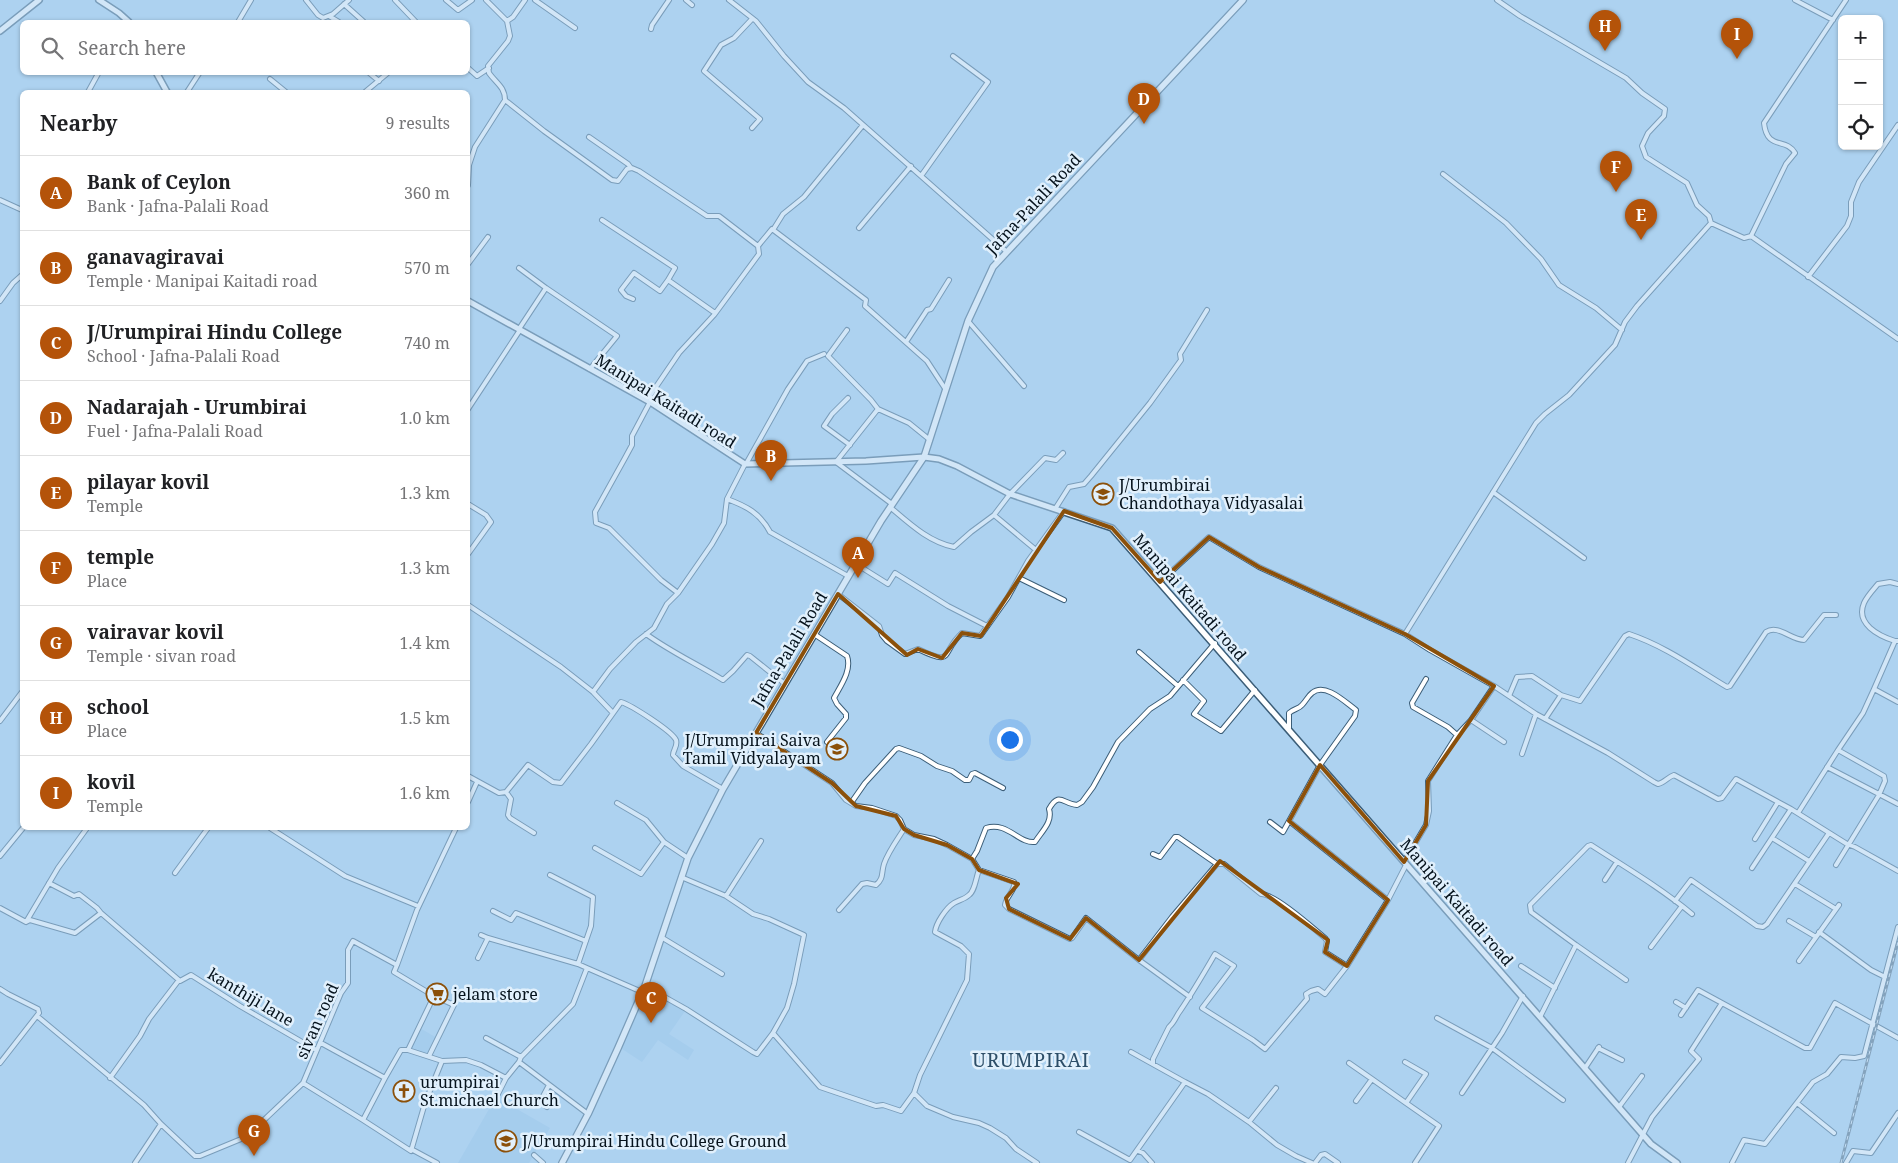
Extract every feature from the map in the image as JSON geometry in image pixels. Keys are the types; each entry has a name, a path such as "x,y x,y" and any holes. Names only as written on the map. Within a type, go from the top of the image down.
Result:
{"main road":[{"path":"0,32 39,0"},
{"path":"99,0 125,20"},
{"name":"Jafna-Palali Road","path":"562,1163 588,1114 643,989 688,858 723,789 848,576 924,457 968,321 993,267 1243,0"},
{"path":"158,75 166,90"},
{"name":"Manipai Kaitadi road","path":"470,302 648,401 745,464 836,462 924,457 950,462 1010,494 1112,528 1215,643 1405,864 1523,996 1651,1144 1677,1163"}],"street":[{"path":"239,20 251,0"},
{"path":"306,0 318,15 323,18 329,16 348,0"},
{"path":"395,0 414,20"},
{"path":"446,0 458,10 472,0"},
{"path":"470,70 477,76 489,68 510,36 507,21 486,0"},
{"path":"507,21 513,17 525,0"},
{"path":"535,0 574,28"},
{"path":"651,29 669,0"},
{"path":"686,0 692,5"},
{"path":"729,0 752,19 808,82 844,108 1007,252"},
{"path":"1497,0 1520,16 1626,78 1642,93 1664,109 1664,116 1648,133 1642,146 1646,157 1687,183 1697,205 1709,216 1711,223 1744,238 1751,236 1786,164 1795,154 1793,149 1769,139 1765,132 1764,123 1846,0"},
{"path":"1795,0 1833,20"},
{"path":"344,4 362,20"},
{"path":"329,16 335,20"},
{"path":"752,19 734,38 721,45 704,71 760,119 752,128"},
{"path":"921,176 988,82 953,56"},
{"path":"470,162 475,147 506,100 506,94 489,73 489,68"},
{"path":"89,90 97,75"},
{"path":"188,90 198,75"},
{"path":"372,75 379,81"},
{"path":"368,90 386,75"},
{"path":"270,79 284,90"},
{"path":"506,100 544,131 612,180 618,181 627,169 631,168"},
{"path":"758,246 773,230 784,214 809,191 862,125"},
{"path":"1808,277 1847,226 1852,216 1851,202 1859,182 1898,125"},
{"path":"589,137 631,168 639,171 707,216 719,216 758,246 760,254 715,313 679,353 648,401 632,436 632,445 595,512 596,524 609,528 661,580 678,593"},
{"path":"859,228 911,166"},
{"path":"1443,174 1506,222 1541,259 1559,284 1596,308 1622,330"},
{"path":"0,200 20,208"},
{"path":"602,220 675,268 660,291 634,274 621,290 633,300"},
{"path":"1405,634 1536,423 1569,395 1615,345 1625,322 1637,306 1711,223"},
{"path":"773,230 866,300 865,306 927,362 946,390"},
{"path":"1751,236 1898,340"},
{"path":"470,261 488,237"},
{"path":"519,268 617,336 590,369"},
{"path":"0,301 20,277"},
{"path":"668,280 715,313"},
{"path":"906,342 926,310 931,309 949,280"},
{"path":"470,406 546,288"},
{"path":"1054,509 1069,487 1084,484 1162,387 1181,360 1180,354 1207,310"},
{"path":"968,321 1024,386"},
{"path":"847,330 828,356 871,400 878,410 909,423 930,440"},
{"path":"593,692 610,669 654,628 667,604 678,593 724,523 727,498 788,389 807,361 824,354"},
{"path":"848,398 832,414 824,426 850,445"},
{"path":"878,410 836,462 891,506 917,530 943,545 954,547 994,515 1010,494 1045,458 1056,460 1063,453"},
{"path":"1493,492 1584,558"},
{"path":"727,498 754,511 763,520 770,532 848,576"},
{"path":"470,505 486,515 492,522 470,551"},
{"path":"838,594 879,626 882,635 887,641 905,654 918,649 937,658 942,658 947,654 960,634 980,636 1036,550 1064,512"},
{"path":"994,515 1036,550"},
{"path":"1160,582 1209,537 1259,567 1405,634 1494,686 1536,714 1608,753 1658,784 1674,775 1718,799 1722,798 1736,779 1798,813 1847,844 1898,871"},
{"path":"856,564 888,584 895,573 948,606 987,626"},
{"path":"1019,578 1064,600"},
{"path":"1798,813 1863,713 1896,641 1879,636 1869,628 1863,616 1863,604 1878,584 1890,582 1898,584"},
{"path":"470,606 561,667 593,692 612,712"},
{"path":"1509,696 1517,677 1528,675 1561,695 1576,701 1583,698 1625,636 1630,634 1668,651 1730,686 1766,632 1777,630 1799,640 1804,640 1824,615 1836,615"},
{"path":"646,634 672,652 685,657 722,680 747,655 785,684"},
{"path":"814,634 847,656 849,663 846,675 834,698 846,714 846,718 827,742"},
{"path":"972,858 986,828 992,826 1010,830 1028,841 1035,842 1049,821 1049,809 1053,802 1063,799 1077,806 1082,802 1093,787 1118,742 1150,709 1170,696 1215,643"},
{"path":"1139,652 1178,686"},
{"path":"1183,680 1204,701 1194,714 1221,731 1255,690"},
{"path":"1426,680 1412,703 1413,707 1448,727 1458,735"},
{"path":"1153,1064 1153,1059 1170,1027 1215,954 1234,966 1202,1008 1265,1049 1307,999 1306,994 1318,989 1326,994 1347,966 1388,900 1426,826 1429,811 1428,780 1458,735 1472,720 1494,686"},
{"path":"1270,822 1283,832 1320,765 1355,716 1356,710 1329,691 1322,688 1317,689 1310,694 1302,706 1289,712 1289,728"},
{"path":"1874,689 1898,702"},
{"path":"0,722 20,695"},
{"path":"1545,719 1561,695"},
{"path":"470,777 499,793 506,792 528,765 553,782 561,783 621,702 628,704 676,739 677,745 673,751 673,756 683,766 723,789"},
{"path":"1522,754 1536,714"},
{"path":"1472,720 1504,742"},
{"path":"756,733 832,783 846,800 856,806 872,808 896,816 904,829 914,835 934,839 947,845 972,858 979,870 1014,882 1014,889 1006,898 1005,905 1070,939 1086,918 1190,997"},
{"path":"851,803 864,783 899,748 952,771 965,780 969,780 972,774 975,773 1003,788"},
{"path":"1836,865 1885,781 1884,776 1838,750"},
{"path":"1827,767 1898,804"},
{"path":"470,798 477,782"},
{"path":"506,792 511,798 508,815 510,818 534,833"},
{"path":"1755,839 1778,802"},
{"path":"617,803 646,820 664,842 688,858"},
{"path":"1752,868 1791,809"},
{"path":"1289,821 1388,900"},
{"path":"839,910 862,884 876,885 881,881 884,874 884,866 904,829"},
{"path":"0,856 21,830"},
{"path":"26,922 49,883 86,830"},
{"path":"175,873 207,830"},
{"path":"273,830 345,876 418,906"},
{"path":"429,1056 454,1005 434,996 394,972 418,906 455,830"},
{"path":"1675,900 1691,880 1757,926 1763,927 1767,924 1829,833"},
{"path":"1153,854 1160,857 1175,838 1178,837 1217,864 1224,864 1261,894 1268,894 1289,909 1326,938 1325,952 1347,966"},
{"path":"1772,838 1809,861"},
{"path":"726,896 761,841"},
{"path":"594,848 641,874 664,842"},
{"path":"1626,980 1531,912 1530,905 1588,846 1591,846 1675,900 1692,914"},
{"path":"1605,880 1617,862"},
{"path":"1139,960 1172,917 1217,864"},
{"path":"773,1033 820,1087 876,1106 883,1105 901,1111 914,1093 920,1075 967,980 969,972 969,954 961,946 936,933 935,929 948,908 970,895 979,870"},
{"path":"550,875 593,897 591,926 578,964"},
{"path":"481,934 488,938 578,964 643,989 686,1009 757,1054 773,1033 787,1008 804,935 753,914 726,896 681,876"},
{"path":"49,883 74,896 79,894 179,980 149,1019 140,1036 110,1078"},
{"path":"1795,884 1836,909"},
{"path":"1799,961 1839,905"},
{"path":"1650,947 1682,906"},
{"path":"0,908 26,922 30,920 75,933 100,914"},
{"path":"493,911 511,920 516,913 586,941"},
{"path":"1789,921 1816,937"},
{"path":"1732,1163 1744,1140 1765,1144 1813,1082 1827,1074 1841,1057 1855,1058 1864,1056 1898,927"},
{"path":"1819,932 1871,970 1885,977"},
{"path":"661,937 722,974"},
{"path":"478,958 488,938"},
{"name":"sivan road","path":"161,1124 195,1156 200,1156 246,1136 303,1083 334,1008 348,983 348,950 353,942 397,965"},
{"path":"1540,1017 1576,945"},
{"path":"1521,966 1554,988"},
{"path":"493,1104 506,1078 521,1057 573,1004 587,968"},
{"name":"kanthiji lane","path":"179,980 191,974 240,1006 316,1050"},
{"path":"0,988 38,1009 39,1013 0,1063"},
{"path":"1681,1015 1698,990 1805,1048 1810,1048 1835,1003 1898,1038"},
{"path":"408,1050 434,996"},
{"path":"1462,1093 1523,996"},
{"path":"1676,1002 1686,1008"},
{"path":"1628,1163 1644,1136 1652,1117 1699,1059 1692,1051 1722,1003"},
{"path":"37,1016 144,1105 161,1124 136,1163"},
{"path":"1437,1018 1492,1048 1563,1100"},
{"path":"486,1038 521,1057"},
{"path":"321,1042 385,1078"},
{"path":"1585,1068 1598,1048 1622,1060"},
{"path":"363,1120 401,1050 408,1050 442,1061 466,1060 506,1078"},
{"path":"1131,1052 1147,1063 1153,1064 1208,1094 1249,1122 1278,1146 1296,1156 1314,1163 1321,1155 1325,1154 1338,1163"},
{"path":"412,1149 425,1103 442,1061"},
{"path":"519,1062 588,1114"},
{"path":"1405,1062 1426,1074 1406,1103"},
{"path":"1349,1063 1439,1126 1415,1163"},
{"path":"1619,1107 1642,1076"},
{"path":"1356,1101 1372,1079"},
{"path":"1079,1132 1130,1160 1185,1082"},
{"path":"303,1083 411,1151 412,1149 437,1163"},
{"path":"540,1102 549,1085"},
{"path":"1249,1122 1276,1088"},
{"path":"914,1093 927,1106 990,1128 1006,1138 1016,1148 1037,1163"},
{"path":"531,1097 547,1107"},
{"path":"1797,1103 1834,1133"},
{"path":"1846,1163 1853,1151 1871,1153 1898,1112"},
{"path":"1138,1151 1143,1153 1152,1163"},
{"path":"534,1155 543,1163"}],"highlighted area":[{"path":"1064,511 1112,528 1160,582 1209,537 1259,567 1405,634 1494,686 1428,781 1426,825 1404,862 1320,765 1289,821 1388,900 1347,966 1325,952 1328,940 1220,861 1139,960 1086,918 1070,939 1009,909 1006,898 1018,884 979,870 972,859 947,845 914,835 904,829 896,816 856,806 832,783 756,733 838,594 907,655 918,649 942,658 962,633 981,636"}],"shaded area":[{"path":"642,982 685,1011 669,1034 694,1050 688,1060 658,1040 642,1062 616,1045"},
{"path":"418,1027 437,1038 429,1056 408,1050"},
{"name":"J/Urumpirai Hindu College Ground","path":"496,1097 550,1128 529,1163 458,1163"}],"railway":[{"path":"1841,1163 1898,942"}],"place":[{"name":"school","path":"1605,51"},
{"name":"kovil","path":"1737,59"},
{"name":"Nadarajah - Urumbirai","path":"1144,124"},
{"name":"temple","path":"1616,192"},
{"name":"pilayar kovil","path":"1641,240"},
{"name":"ganavagiravai","path":"771,481"},
{"name":"J/Urumbirai Chandothaya Vidyasalai","path":"1103,494"},
{"name":"Bank of Ceylon","path":"858,578"},
{"name":"J/Urumpirai Saiva Tamil Vidyalayam","path":"837,749"},
{"name":"jelam store","path":"437,994"},
{"name":"J/Urumpirai Hindu College","path":"651,1023"},
{"name":"urumpirai St.michael Church","path":"404,1091"},
{"name":"J/Urumpirai Hindu College Ground","path":"506,1141"},
{"name":"vairavar kovil","path":"254,1156"}],"district":[{"name":"URUMPIRAI","path":"1031,1060"}]}
